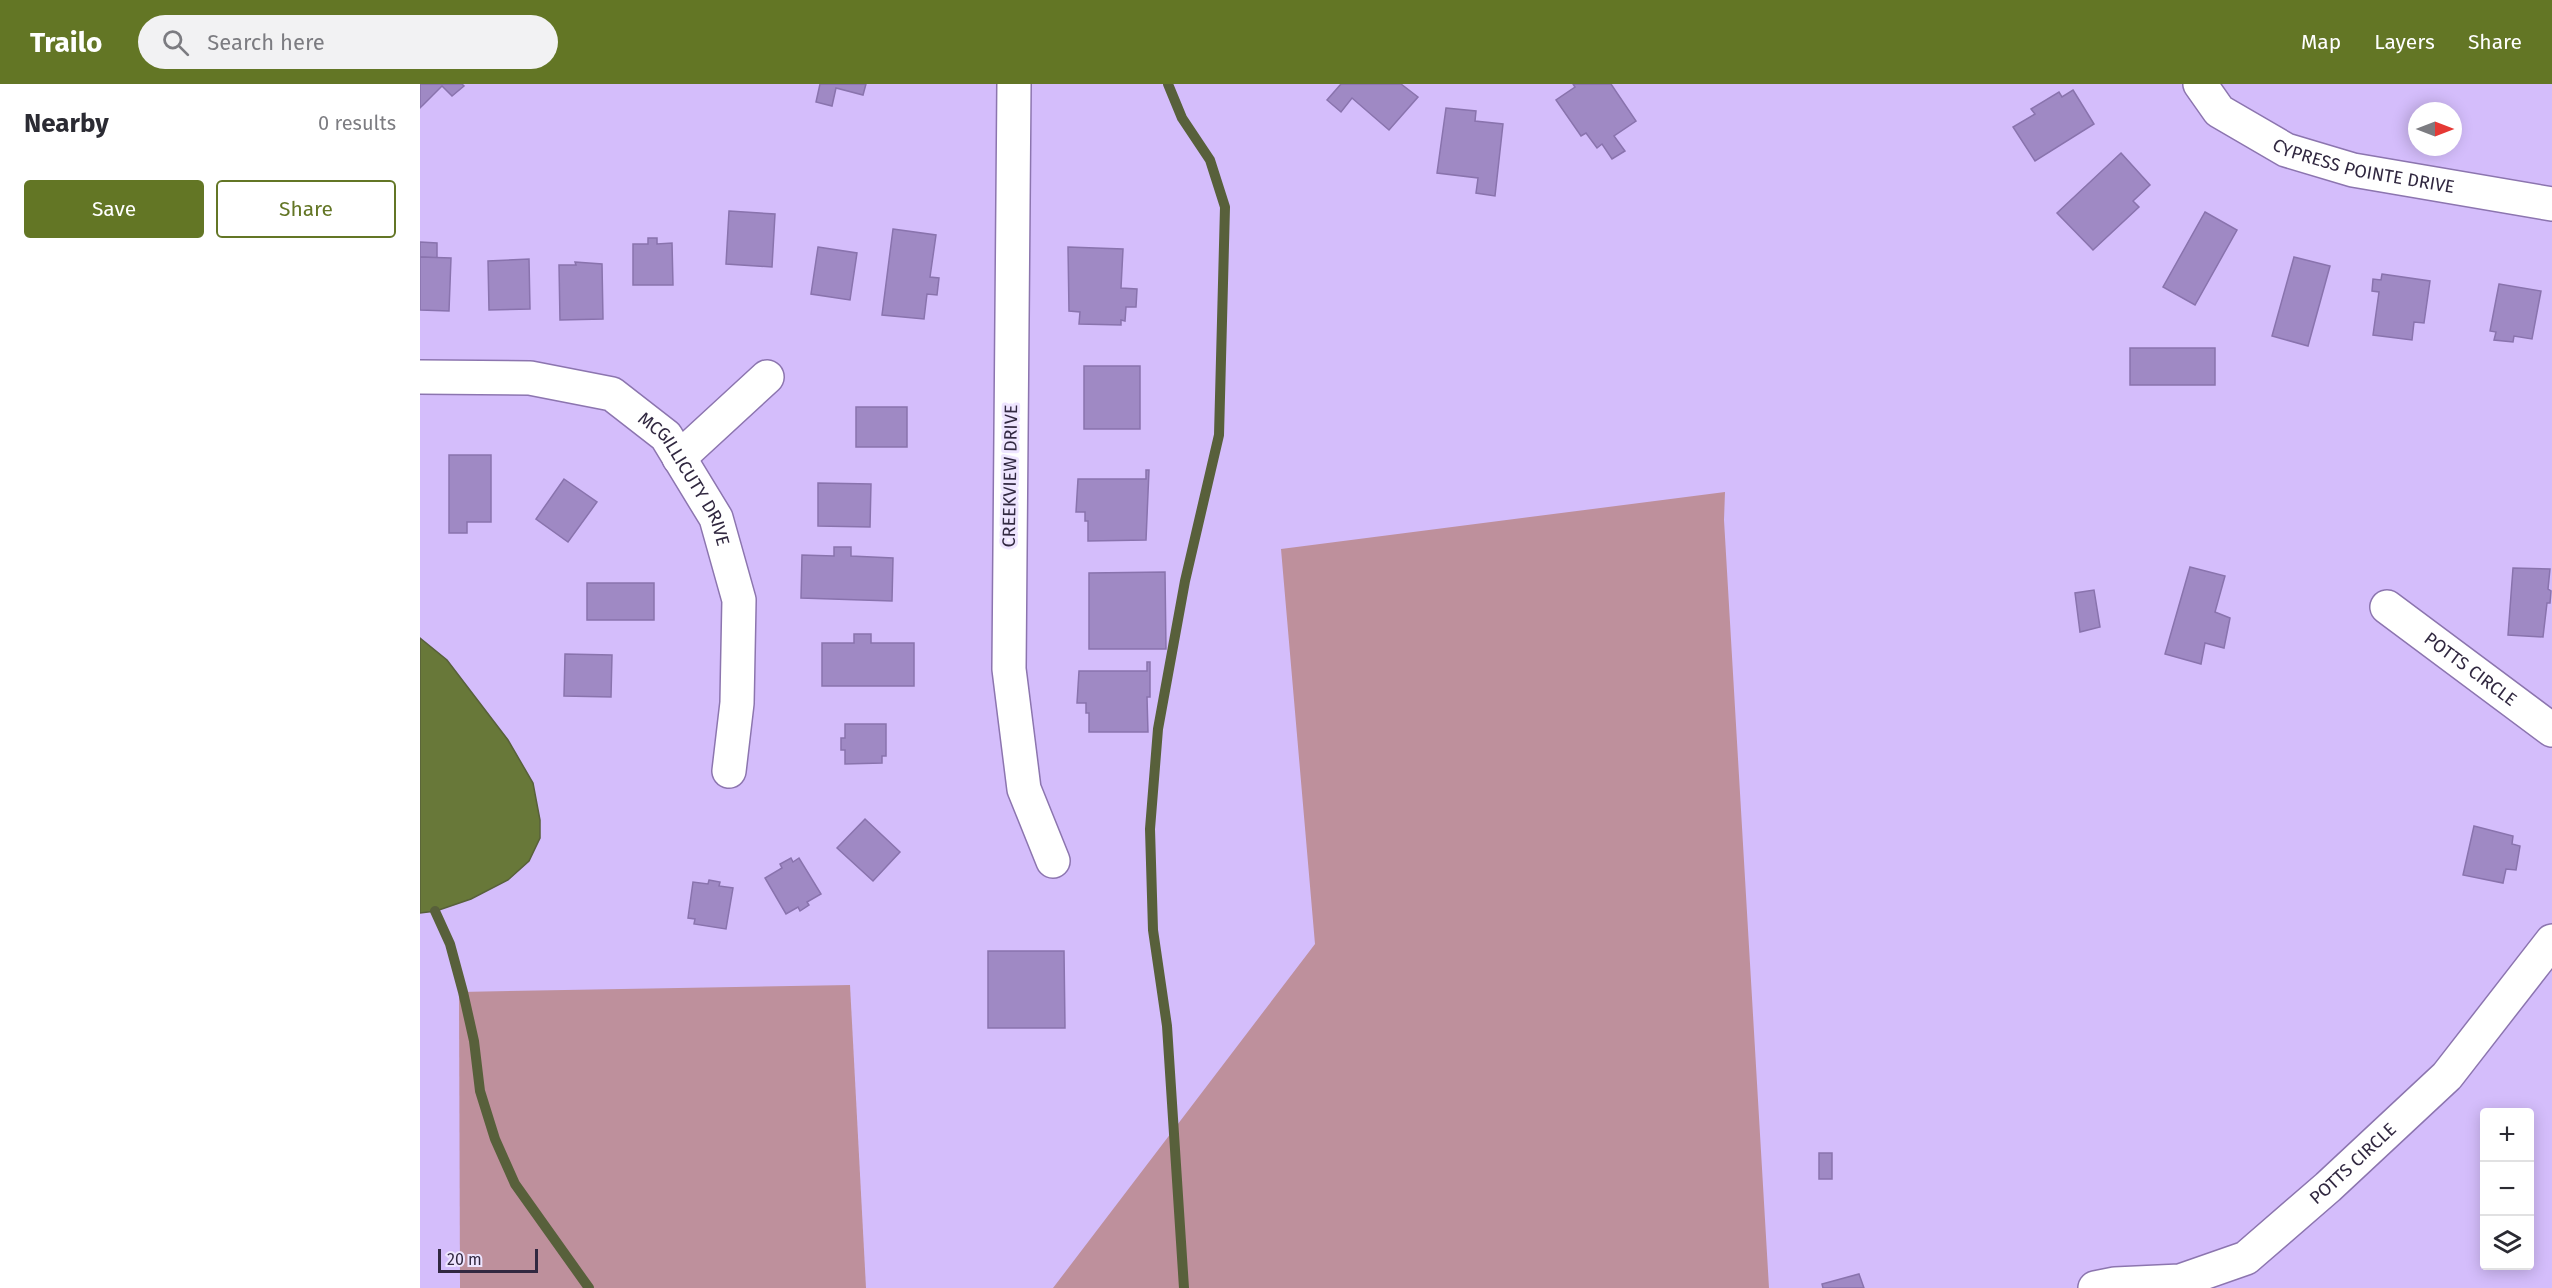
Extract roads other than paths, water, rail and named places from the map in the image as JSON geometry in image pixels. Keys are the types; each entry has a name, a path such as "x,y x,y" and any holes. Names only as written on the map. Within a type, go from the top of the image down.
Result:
{"street":[{"name":"CREEKVIEW DRIVE","path":"1014,84 1009,669 1024,789 1053,861"},
{"name":"CYPRESS POINTE DRIVE","path":"2200,84 2219,111 2286,150 2353,170 2552,204"},
{"name":"MCGILLICUTY DRIVE","path":"420,377 530,378 612,394 666,436 716,518 740,600 737,703 729,771"},
{"path":"679,458 767,377"},
{"name":"POTTS CIRCLE","path":"2386,608 2552,730"},
{"name":"POTTS CIRCLE","path":"2095,1288 2115,1284 2180,1281 2246,1258 2447,1076 2552,941"}],"waterway":[{"path":"1168,84 1182,118 1210,160 1225,207 1219,435 1185,581 1158,729 1150,829 1153,930 1167,1026 1184,1288"},
{"path":"435,911 450,944 463,992 474,1041 480,1091 495,1139 515,1184 589,1288"}]}
